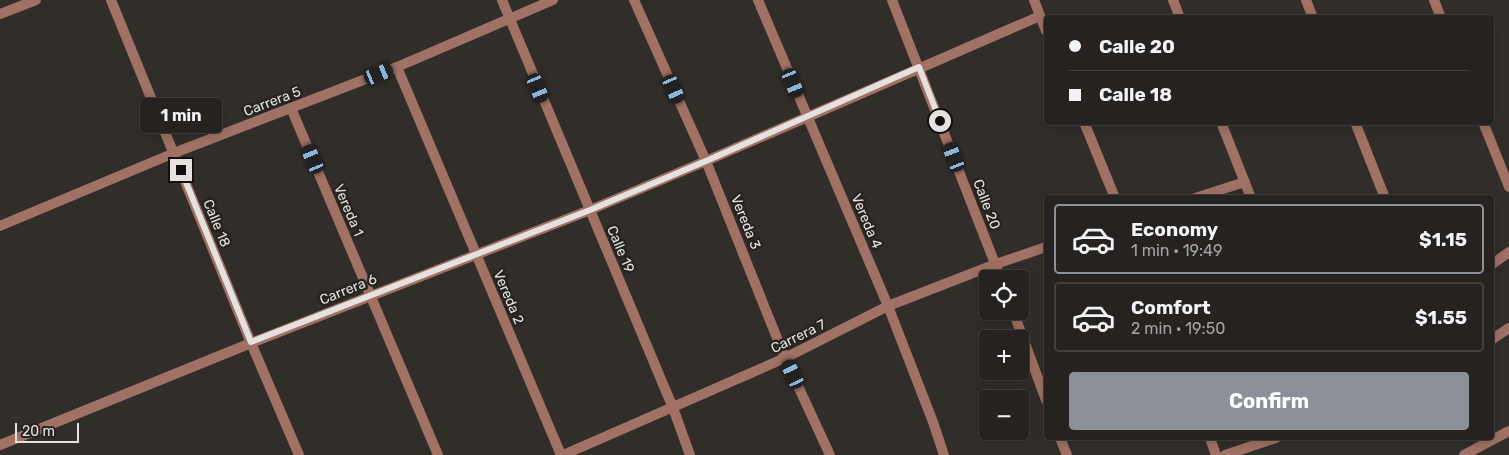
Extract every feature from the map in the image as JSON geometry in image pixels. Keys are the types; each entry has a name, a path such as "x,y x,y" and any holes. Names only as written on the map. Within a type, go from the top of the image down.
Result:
{"street":[{"path":"0,14 36,0"},
{"name":"Calle 18","path":"111,0 299,455"},
{"name":"Calle 19","path":"502,0 673,408 690,455"},
{"name":"Carrera 5","path":"0,226 174,153 397,67 553,0"},
{"name":"Vereda 3","path":"634,0 706,161 785,358 830,455"},
{"name":"Vereda 4","path":"758,0 888,306 944,455"},
{"name":"Calle 20","path":"892,0 998,270"},
{"path":"1034,0 1044,26"},
{"path":"1173,0 1179,15"},
{"path":"1306,0 1312,15"},
{"path":"1434,0 1440,15"},
{"name":"Carrera 6","path":"0,445 251,342 590,210 1040,16"},
{"name":"Vereda 2","path":"397,67 562,455"},
{"name":"Vereda 1","path":"291,108 438,455"},
{"path":"1085,125 1114,195"},
{"path":"1222,125 1250,195"},
{"path":"1356,125 1384,195"},
{"path":"1483,125 1509,187"},
{"path":"1204,195 1245,182"},
{"name":"Carrera 7","path":"562,455 785,358 888,306 996,264 1044,248"},
{"path":"1494,263 1509,252"},
{"path":"1016,320 1044,395"},
{"path":"1494,338 1509,328"},
{"path":"1494,439 1509,431"},
{"path":"1061,440 1067,455"},
{"path":"1211,440 1216,455"},
{"path":"1225,455 1270,440"},
{"path":"1464,455 1492,440"}],"route":[{"path":"181,170 251,342 590,210 919,67 940,121"}]}
